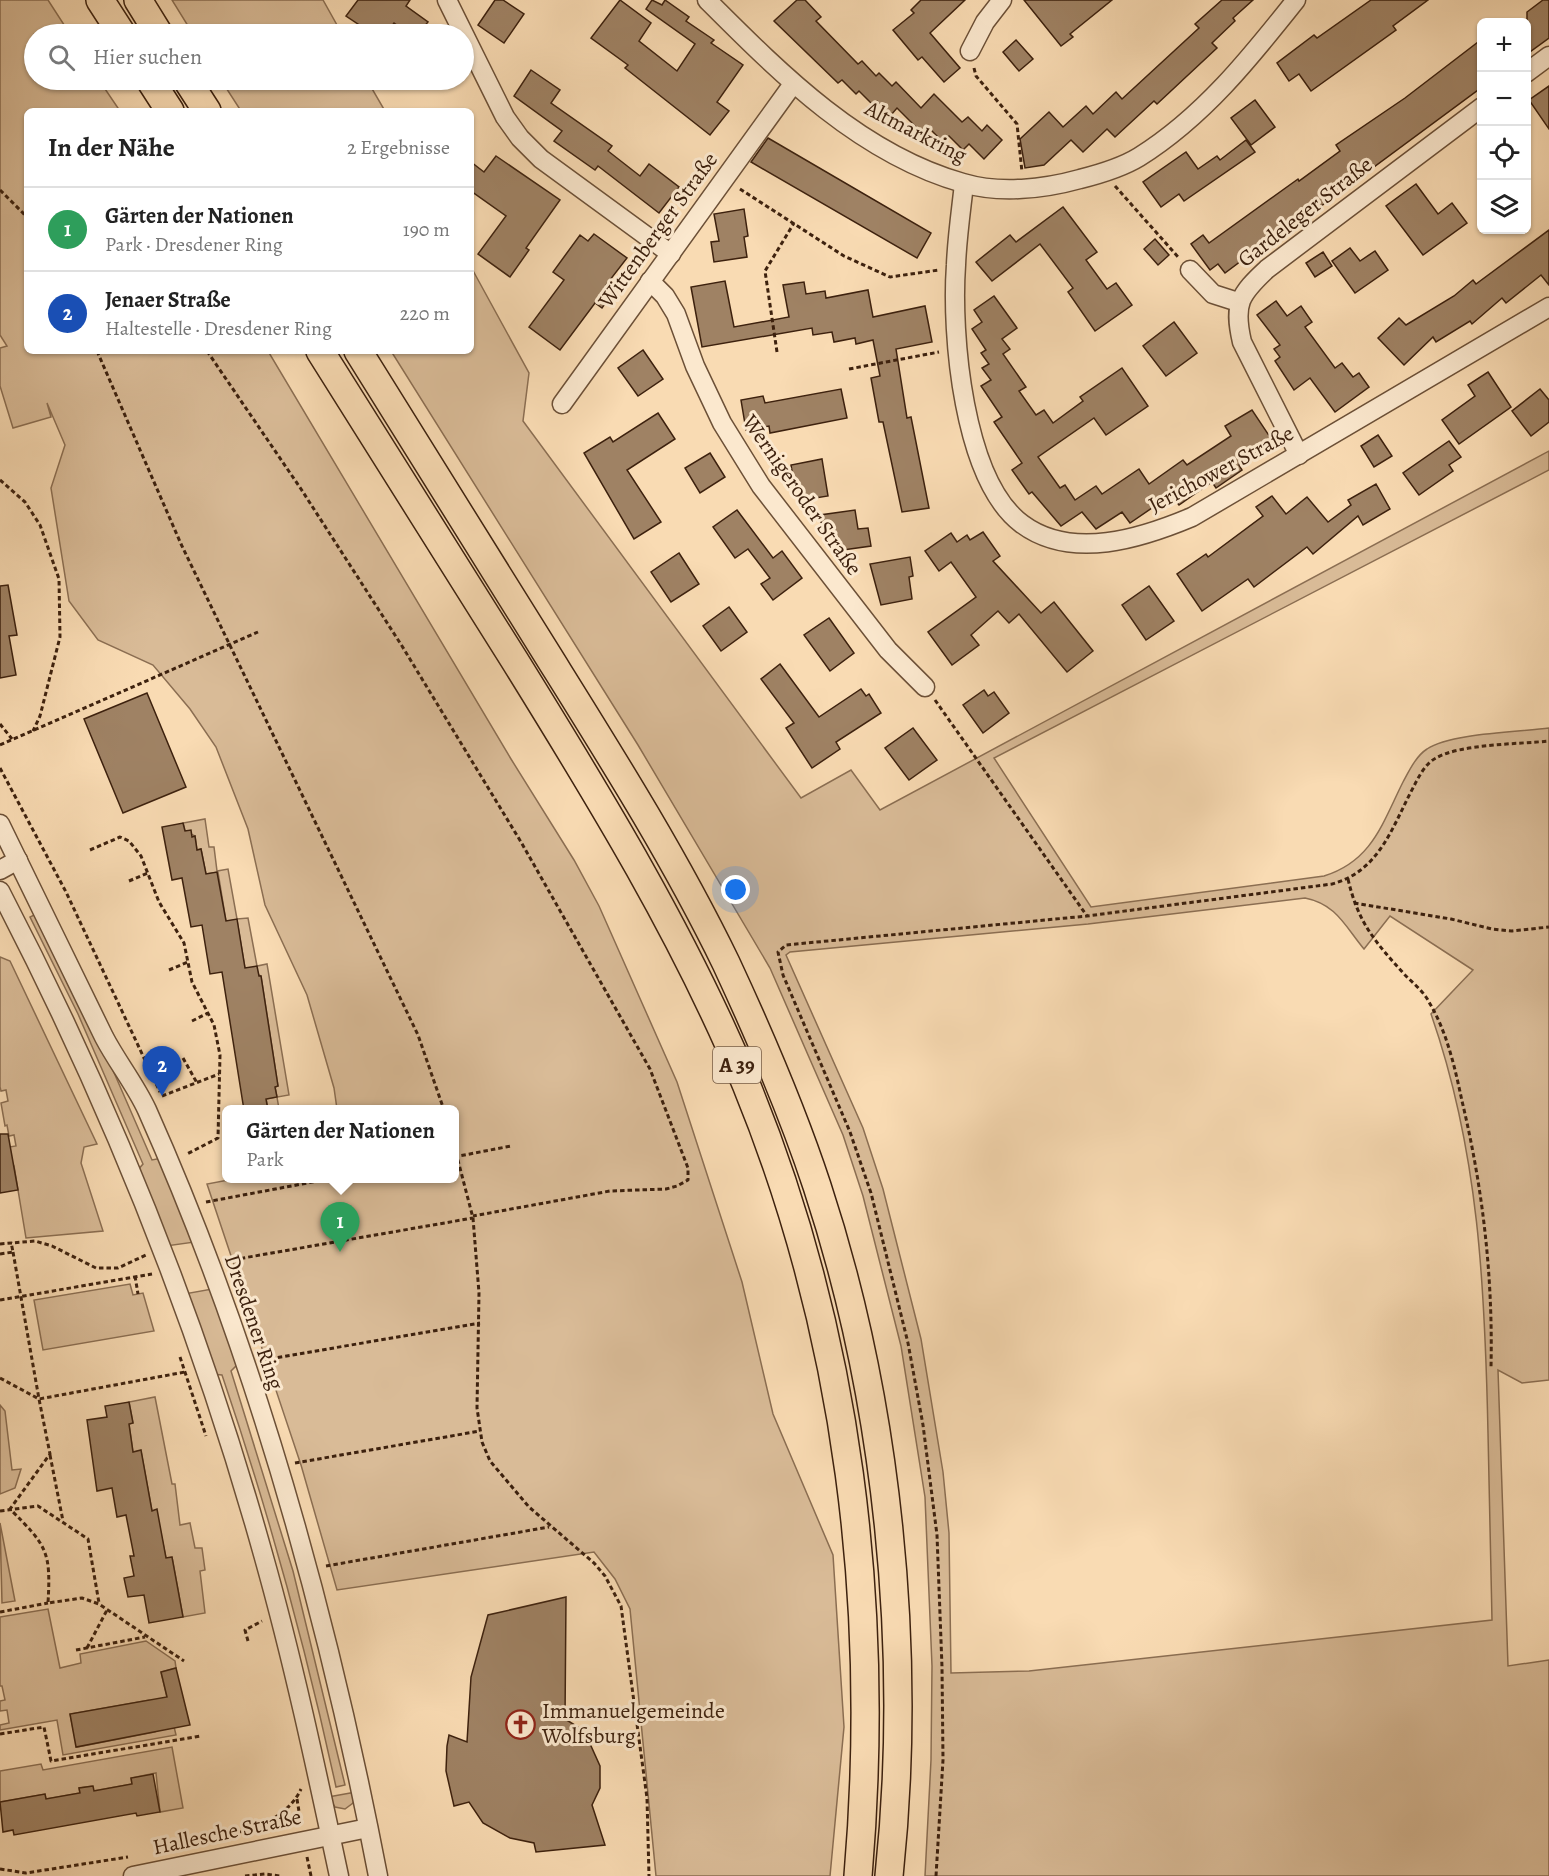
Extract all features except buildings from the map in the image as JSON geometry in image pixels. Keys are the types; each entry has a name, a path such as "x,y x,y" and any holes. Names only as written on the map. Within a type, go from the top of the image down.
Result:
{"highway":[{"path":"100,0 116,24"},
{"path":"138,0 153,24"},
{"path":"156,90 168,108"},
{"path":"194,90 205,108"},
{"name":"A 39","path":"322,354 624,837 697,976 746,1086 786,1197 817,1306 840,1415 860,1559 866,1740 858,1876"},
{"name":"A 39","path":"360,354 649,819 724,961 775,1074 817,1188 847,1296 868,1395 891,1544 898,1680 895,1817 889,1876"}],"street":[{"path":"447,0 459,24"},
{"name":"Altmarkring","path":"707,0 759,54 793,84 880,146 964,184 1024,188 1048,187 1103,173 1137,158 1171,135 1246,64 1287,3"},
{"path":"970,51 985,22 1002,0"},
{"path":"474,54 505,117 520,138 541,159 671,254"},
{"path":"1528,72 1549,56"},
{"name":"Wittenberger Straße","path":"562,404 793,84"},
{"name":"Gardeleger Straße","path":"1299,455 1242,342 1237,322 1238,302 1250,285 1267,269 1477,111"},
{"name":"Jerichower Straße","path":"964,184 956,268 958,348 966,411 976,451 987,480 1004,506 1022,524 1048,537 1074,542 1101,543 1156,532 1192,517 1549,306"},
{"path":"1190,270 1213,294 1238,302"},
{"name":"Wernigeroder Straße","path":"650,281 665,296 676,314 695,366 722,423 762,486 888,651 925,687"},
{"name":"Dresdener Ring","path":"0,824 106,1040 141,1097 209,1264 261,1415 297,1533 340,1700 378,1876"},
{"path":"0,870 18,860"},
{"path":"0,891 81,1057 170,1272 228,1438 263,1554 303,1706 339,1876"},
{"path":"330,1835 369,1827"},
{"name":"Hallesche Straße","path":"133,1876 330,1835"}],"path":[{"path":"970,51 976,76 1017,124 1024,188"},
{"path":"1103,173 1190,270"},
{"path":"724,179 844,256 890,277 956,268"},
{"path":"0,190 24,214"},
{"path":"777,352 765,271 794,223"},
{"path":"849,369 958,348"},
{"path":"98,354 157,492 414,1025 442,1105"},
{"path":"209,354 302,489 521,842 651,1069 688,1167 688,1180 677,1186 610,1191 209,1264"},
{"path":"0,480 25,502 40,525 59,579 60,637 40,716 32,731"},
{"path":"0,745 258,632"},
{"path":"925,687 1088,916"},
{"path":"0,724 12,740"},
{"path":"936,1876 943,1760 942,1667 937,1535 923,1425 908,1343 871,1193 842,1112 783,975 778,952 786,945 1088,916 1332,884 1360,873 1377,854 1421,772 1434,759 1452,751 1549,741"},
{"path":"0,768 66,892 166,1105"},
{"path":"90,850 120,837 136,847 159,902 184,943 192,982 218,1038 220,1074 218,1138 187,1154"},
{"path":"129,880 148,873"},
{"path":"1348,879 1354,903 1374,940 1428,1000 1446,1040 1471,1140 1484,1208 1492,1318 1491,1367"},
{"path":"1354,903 1451,919 1492,929 1512,931 1549,927"},
{"path":"169,970 188,962"},
{"path":"192,1021 208,1013"},
{"path":"183,1058 197,1083"},
{"path":"162,1096 220,1074"},
{"path":"182,1144 191,1163"},
{"path":"459,1156 511,1146"},
{"path":"459,1168 473,1217 480,1323 477,1408 480,1431 490,1461 549,1527 594,1563 614,1590 621,1606 647,1798 649,1876"},
{"path":"206,1202 312,1183"},
{"path":"202,1192 209,1210"},
{"path":"11,1242 63,1521"},
{"path":"0,1244 44,1243 96,1268 118,1268 151,1253"},
{"path":"223,1250 227,1261"},
{"path":"0,1254 13,1252"},
{"path":"0,1300 170,1272"},
{"path":"135,1276 138,1294"},
{"path":"262,1360 480,1323"},
{"path":"178,1350 207,1439"},
{"path":"0,1378 39,1399 184,1372"},
{"path":"295,1463 480,1431"},
{"path":"10,1509 50,1454"},
{"path":"0,1511 38,1506 88,1539 99,1604"},
{"path":"10,1509 36,1534 44,1547 49,1566 48,1604"},
{"path":"326,1566 549,1527"},
{"path":"0,1612 82,1598 99,1604 184,1661"},
{"path":"87,1648 107,1610"},
{"path":"248,1641 245,1630 263,1620 266,1630"},
{"path":"76,1650 147,1637"},
{"path":"0,1734 44,1727 51,1761 201,1736"},
{"path":"203,1842 258,1826 285,1811 297,1799 303,1779"},
{"path":"0,1869 26,1873 130,1856"},
{"path":"245,1876 265,1874 280,1876"}],"shaded area":[{"path":"0,0 48,0 64,24 24,24 24,90 106,90 118,108 24,108 24,354 270,354 511,759 574,860 599,906 677,1082 742,1282 773,1414 833,1555 844,1727 830,1876 656,1876 630,1609 615,1579 594,1552 337,1590 301,1465 207,1184 222,1181 222,1183 459,1183 459,1105 336,1105 334,1088 307,995 265,905 248,829 216,747 190,709 153,665 98,640 69,601 51,488 65,445 47,403 51,417 13,428 0,386 0,348 7,346 0,335"},
{"path":"172,0 323,0 336,24 187,24"},
{"path":"227,90 373,90 383,108 239,108"},
{"path":"474,272 529,373 523,421 801,798 851,770 880,810 1549,451 1549,470 994,758 1091,907 1324,876 1354,861 1365,851 1374,839 1413,764 1427,749 1468,736 1549,728 1549,1380 1522,1383 1498,1370 1508,1666 1549,1660 1549,1876 925,1876 931,1760 932,1666 925,1497 901,1346 863,1196 843,1135 770,968 638,745 393,354 474,354","holes":["1305,898 1325,905 1339,917 1364,949 1390,916 1473,970 1431,1014 1460,1117 1476,1221 1485,1326 1492,1620 1029,1671 951,1673 949,1533 943,1472 921,1339 883,1189 863,1128 786,955 790,952 1088,924"]},
{"path":"205,819 209,847 214,847 217,871 228,869 237,919 248,918 257,966 267,964 289,1095 277,1097 275,1087 278,1086 261,976 245,968 237,920 226,921 218,872 206,874 201,849 197,850 195,836 185,831 183,823"},
{"path":"40,912 82,999 152,1160 162,1158 195,1242 166,1246 136,1172 143,1164 78,1014 30,917"},
{"path":"0,957 10,961 97,1144 84,1147 81,1163 103,1231 26,1238 14,1166 3,1148 16,1146 14,1135 9,1136 7,1125 5,1126 1,1103 8,1101 6,1090 1,1091 0,1087"},
{"path":"277,1097 278,1105 267,1105 266,1099"},
{"path":"130,1284 133,1295 143,1293 154,1331 43,1350 34,1300"},
{"path":"212,1289 238,1364 231,1371 293,1571 345,1785 336,1787 285,1580 239,1426 222,1375 212,1374 184,1294"},
{"path":"155,1397 172,1484 175,1484 180,1525 190,1523 195,1548 202,1548 205,1570 200,1571 205,1613 183,1617 172,1557 166,1558 156,1510 152,1511 141,1451 133,1452 129,1424 133,1423 129,1402"},
{"path":"0,1405 5,1411 12,1470 21,1469 15,1488 0,1494"},
{"path":"0,1523 15,1601 2,1603"},
{"path":"48,1609 60,1668 81,1663 80,1654 146,1641 175,1661 176,1668 161,1672 176,1735 63,1755 57,1720 0,1730 0,1725 9,1723 7,1710 0,1711 0,1701 5,1700 2,1686 0,1686 0,1617","holes":["149,1700 155,1732 77,1747 70,1714"]},
{"path":"172,1747 183,1808 160,1812 156,1773 131,1778 132,1784 93,1791 92,1786 79,1788 80,1793 46,1799 45,1794 0,1802 0,1771 41,1764 43,1770"},
{"path":"356,1792 353,1803 345,1809 335,1807 328,1797"}],"place":[{"name":"Jenaer Straße","path":"162,1096"},
{"name":"Gärten der Nationen","path":"340,1252"},
{"name":"Immanuelgemeinde Wolfsburg","path":"521,1724"}]}
